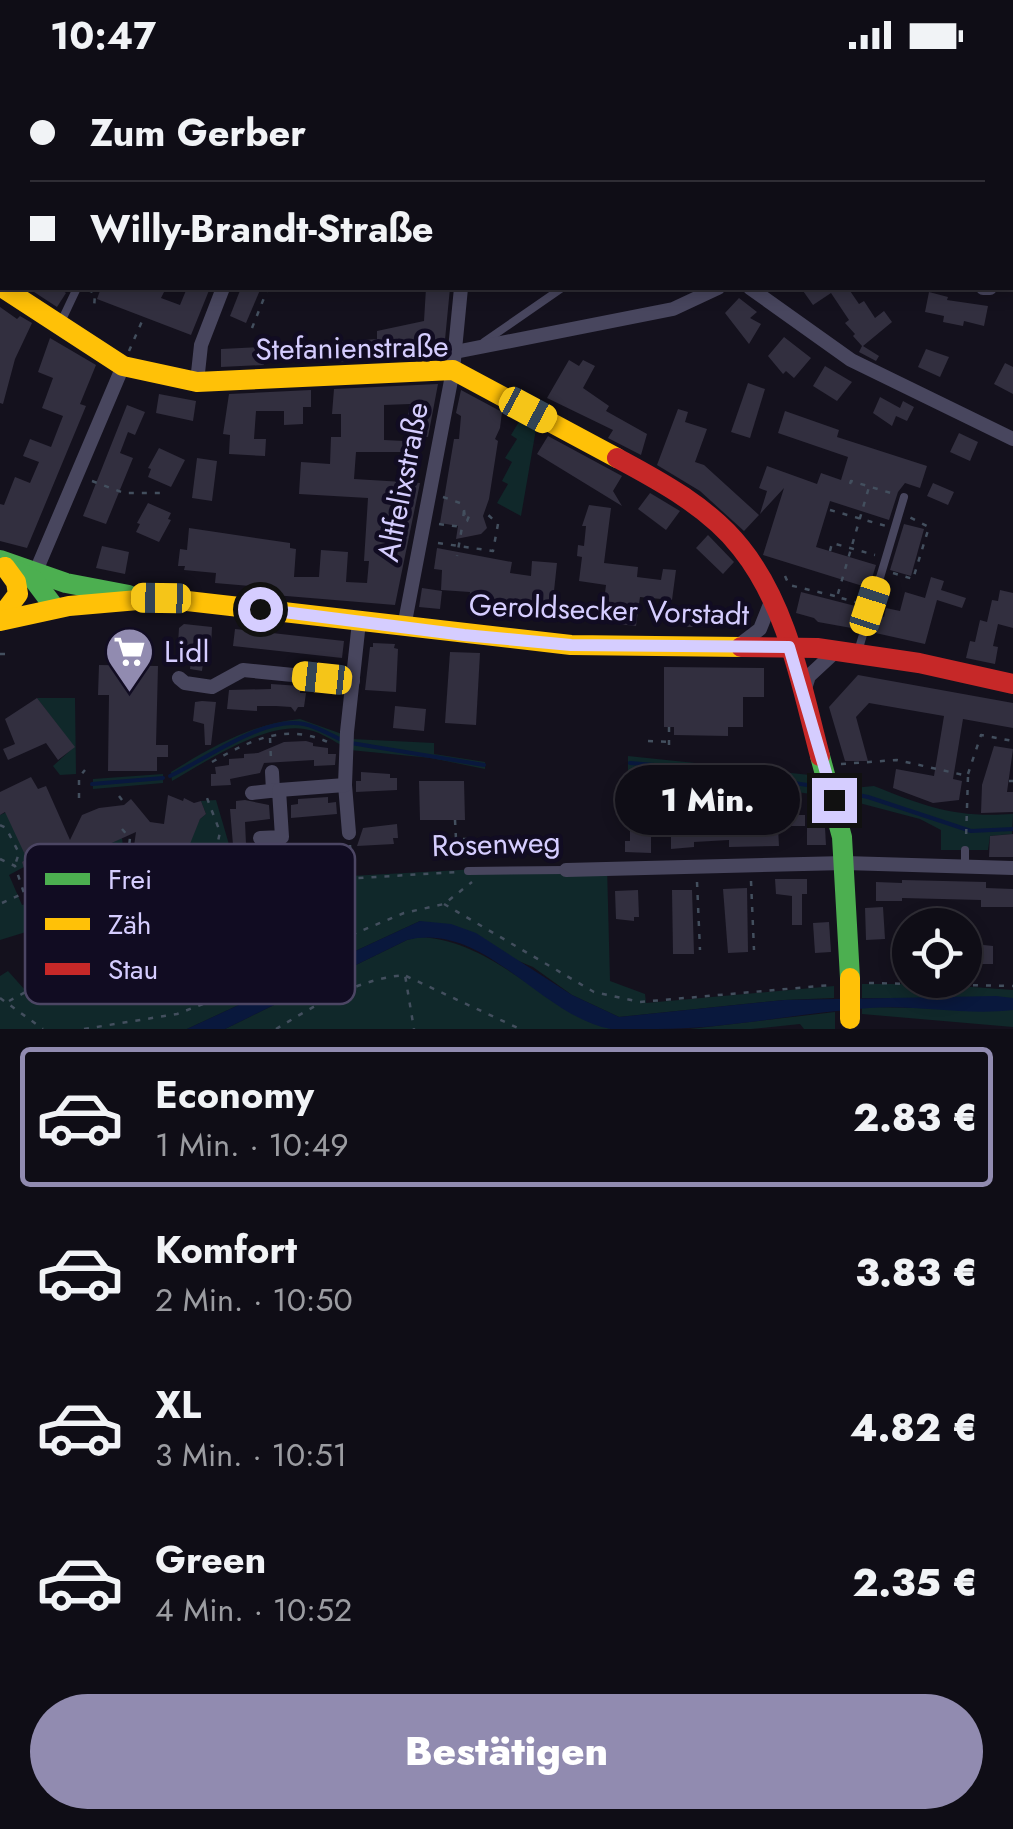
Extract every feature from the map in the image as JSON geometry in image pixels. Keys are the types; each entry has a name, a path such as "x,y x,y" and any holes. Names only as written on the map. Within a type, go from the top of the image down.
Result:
{"street":[{"name":"Stefanienstraße","path":"6,290 58,327 126,358 197,382 454,361 691,502 739,544 785,626 829,782 845,863 849,1024"},
{"path":"197,382 201,344 222,290"},
{"name":"Altfelixstraße","path":"404,628 454,361 461,290"},
{"path":"454,361 472,350 674,309 714,290"},
{"path":"753,290 851,360 1013,439"},
{"path":"36,572 126,358"},
{"path":"0,561 79,586 141,598"},
{"path":"0,561 34,580 55,608"},
{"path":"0,561 17,582 18,594 0,620"},
{"path":"36,572 48,585 55,608"},
{"path":"0,620 55,608 141,598"},
{"name":"Geroldsecker Vorstadt","path":"141,598 571,645 789,647 858,653 1013,684"},
{"path":"739,646 760,628 772,598"},
{"path":"349,833 346,744 359,622"},
{"path":"804,692 809,676 836,651"},
{"path":"179,678 184,683 212,687 243,670 353,681"},
{"path":"260,838 282,837 272,772"},
{"path":"252,792 345,784"},
{"name":"Rosenweg","path":"566,870 965,858 1013,868"}],"lane":[{"path":"58,327 78,290"},
{"path":"472,350 559,290"},
{"path":"858,653 904,498"},
{"name":"Rosenweg","path":"468,872 566,870"}],"path":[{"path":"85,290 95,293 94,309"},
{"path":"252,328 267,290"},
{"path":"253,306 260,308"},
{"path":"126,358 143,319"},
{"path":"78,476 124,493 163,493"},
{"path":"850,484 851,481 904,498"},
{"path":"444,486 442,498 460,503"},
{"path":"837,597 869,486"},
{"path":"830,510 895,528"},
{"path":"440,511 438,524 462,526 457,556"},
{"path":"438,543 493,551 498,524 484,512"},
{"path":"882,570 913,579 929,528 918,524 920,520 899,514"},
{"path":"830,551 832,543 885,558"},
{"path":"866,562 869,554"},
{"path":"785,576 789,585 870,606"},
{"path":"0,654 10,654"},
{"path":"648,741 668,744 668,728"},
{"path":"212,762 239,746 270,737 307,733 330,743 346,744"},
{"path":"966,836 968,776 980,735 1013,741"},
{"path":"270,737 272,772"},
{"path":"829,782 896,760 968,776"},
{"path":"929,775 930,767"},
{"path":"78,798 78,777 85,770"},
{"path":"119,796 125,804"},
{"path":"207,798 220,832 217,844"},
{"path":"455,820 456,839 468,839"},
{"path":"0,828 8,832 19,854 14,866"},
{"path":"122,829 130,838 130,844"},
{"path":"0,836 8,832"},
{"path":"349,833 350,844"},
{"path":"0,859 14,866 25,895"},
{"path":"750,866 754,950"},
{"path":"696,867 700,950"},
{"path":"355,933 444,904 486,871"},
{"name":"Rosenweg","path":"355,878 468,872"},
{"path":"2,902 24,892"},
{"path":"444,904 594,992 616,999 640,1002 848,982 1013,986"},
{"path":"404,975 414,1029"},
{"path":"355,989 384,977 404,975 520,1029"},
{"name":"Rosenweg","path":"9,1002 25,993"},
{"path":"0,998 43,1029"},
{"path":"84,1029 177,1014 203,1004"},
{"path":"276,1029 318,1004"}],"green space":[{"path":"520,420 536,429 521,516 497,503 508,484 502,481 512,462 505,458 517,439 511,435"},
{"path":"37,698 75,698 76,774 60,775 53,766 74,747"},
{"path":"300,719 342,734 341,745 304,729 271,732 236,745 172,781 171,772 232,738"},
{"path":"352,739 434,743 434,754 485,762 485,769 431,758 350,750"},
{"path":"628,756 810,775 816,795 708,777 628,772"},
{"path":"163,774 163,783 93,789 93,779"},
{"path":"874,786 942,809 1013,814 1012,834 990,836 988,850 941,850 941,830 920,819 844,799 842,789"},
{"path":"216,800 229,844 186,844 206,814 201,801"},
{"path":"9,811 25,854 24,867 9,875 22,905 25,904 25,932 0,940 0,815"},
{"path":"607,866 610,981 645,994 646,1003 834,986 834,998 619,1017 572,995 533,967 420,921 355,951 355,876"},
{"path":"418,937 470,949 564,1006 613,1029 225,1029 276,1004 355,1004 355,965"},
{"path":"8,971 25,990 25,1004 241,1004 187,1029 0,1029 0,976"},
{"path":"862,984 892,984 892,998 862,998"},
{"path":"982,988 1013,990 1013,998 982,998"},
{"path":"862,1008 1013,1010 1013,1027 862,1014"},
{"path":"835,1012 835,1029 804,1029 800,1024 690,1029"}],"water":[{"path":"420,921 451,924 476,933 572,995 619,1017 784,1000 996,996 1013,998 1013,1010 869,1008 710,1026 611,1029 560,1007 487,956 462,944 435,938 407,940 355,965 355,951"},
{"path":"241,1004 276,1004 225,1029 187,1029"}],"building":[{"path":"31,290 62,290 66,293 57,307"},
{"path":"100,290 165,290 161,298 180,305 186,290 209,290 191,335 97,299"},
{"path":"240,290 260,290 246,323 230,316"},
{"path":"426,290 450,290 444,350 440,354 424,357 422,352 401,359 323,359 322,343 377,339 377,331 424,321"},
{"path":"802,290 849,290 859,304 864,301 875,318 884,311 892,322 863,346 879,356 876,361 859,352 862,346 845,323 849,320 831,293 813,305"},
{"path":"929,292 948,297 947,300 988,306 984,326 964,321 963,326 943,322 944,316 925,312"},
{"path":"739,298 757,312 750,318 761,324 749,344 725,313"},
{"path":"0,307 17,319 20,316 32,323 15,359 3,404 0,403"},
{"path":"784,337 811,358 794,378 786,371 783,374 768,356"},
{"path":"50,338 96,365 80,404 86,406 27,548 0,541 0,504 4,505 15,477 30,483 39,462 23,456 30,439 51,447 63,416 42,408 53,378 38,372"},
{"path":"263,347 264,365 221,367 221,349"},
{"path":"926,349 949,357 940,377 918,367"},
{"path":"569,360 579,366 583,360 595,366 583,388 609,406 606,411 647,434 641,455 608,438 613,430 547,398"},
{"path":"1005,363 1013,367 1013,394 994,384"},
{"path":"825,366 852,382 837,401 813,386"},
{"path":"748,383 765,389 750,438 731,432"},
{"path":"438,384 428,437 404,433 410,404 384,405 384,440 404,441 403,452 356,452 354,479 420,483 395,605 262,594 263,587 215,583 216,573 178,566 180,549 187,550 189,528 290,543 290,548 296,549 294,577 319,577 321,550 348,552 346,582 367,583 369,561 364,561 368,498 299,494 301,462 330,464 331,437 341,437 341,414 332,414 334,389"},
{"path":"311,390 311,407 303,407 303,424 284,425 284,411 256,411 254,439 266,439 265,456 229,454 230,435 223,434 229,394"},
{"path":"461,390 502,412 483,516 487,528 481,534 456,539 458,526 440,523 454,439 459,439 461,416 456,413"},
{"path":"159,394 196,401 193,421 156,413"},
{"path":"880,397 900,408 903,401 914,407 907,421 896,416 892,426 873,413"},
{"path":"127,405 145,412 135,435 128,432 120,453 133,458 106,524 83,516"},
{"path":"678,409 688,412 685,422 707,429 695,462 704,465 759,515 744,531 700,491 657,465"},
{"path":"785,411 839,430 837,437 927,466 920,488 905,483 898,492 889,520 830,501 816,547 876,565 869,588 763,555 784,488 760,514 767,491 759,488 767,466 817,484 821,473 841,480 848,457 778,433"},
{"path":"959,433 978,442 970,461 950,452"},
{"path":"548,436 622,476 613,491 622,506 537,454"},
{"path":"159,448 185,460 171,487 148,477 148,468"},
{"path":"197,458 217,461 212,501 192,498"},
{"path":"933,483 954,492 948,505 927,496"},
{"path":"650,493 680,511 666,530 638,509"},
{"path":"148,503 171,513 159,542 136,532"},
{"path":"589,505 611,508 604,563 638,567 637,577 661,580 663,569 676,570 672,600 640,597 636,626 609,623 609,618 602,617 606,585 579,581 582,557 577,556 578,545 584,546 586,526 582,526"},
{"path":"904,524 924,529 911,576 890,570"},
{"path":"708,535 734,562 723,574 696,548"},
{"path":"102,546 129,552 125,574 96,568"},
{"path":"437,548 512,562 510,573 531,576 532,561 557,563 557,611 552,611 551,619 468,610 470,592 441,590 442,570 434,569"},
{"path":"931,577 944,581 941,590 966,598 962,608 937,600 925,644 871,632 877,615 884,617 886,608 900,611 905,592 925,598"},
{"path":"422,588 442,591 440,609 419,607"},
{"path":"1000,590 1013,593 1013,628 998,624 993,646 998,647 995,664 966,658 980,620 987,622 992,600 998,601"},
{"path":"801,592 863,608 857,629 818,622 796,613"},
{"path":"745,609 744,627 684,627 684,610"},
{"path":"184,624 212,627 211,647 204,654 202,671 190,669 192,653 182,653 183,644 178,644 179,628"},
{"path":"235,629 344,641 342,658 233,646"},
{"path":"373,643 395,644 398,649 396,692 365,690"},
{"path":"450,652 480,653 476,725 445,723"},
{"path":"99,665 158,666 156,745 168,745 168,757 157,757 157,771 108,771 109,695 98,695"},
{"path":"664,667 764,668 764,697 743,697 743,727 728,727 728,736 674,735 674,727 664,727"},
{"path":"858,675 1013,703 1013,728 963,719 953,779 962,781 959,800 933,803 893,788 896,769 934,776 944,716 869,703 856,717 868,761 845,761 829,707"},
{"path":"271,684 300,686 300,693 306,693 304,707 295,712 291,707 276,706 257,706 257,711 227,709 229,690 271,689"},
{"path":"37,698 75,747 58,760 46,743 8,760 3,749 15,744 5,719"},
{"path":"195,702 216,702 211,745 205,745 204,724 193,721"},
{"path":"395,706 426,709 424,731 393,728"},
{"path":"306,741 328,748 328,754 336,754 335,765 314,766 314,760 264,763 260,773 230,779 231,785 211,786 215,767 229,765 229,759 244,758 244,754 258,753 284,742"},
{"path":"994,746 1013,749 1007,792 1013,792 1013,812 981,813 982,785"},
{"path":"361,772 390,774 390,778 397,778 397,790 356,792"},
{"path":"31,777 38,789 46,786 70,840 82,815 124,805 131,799 150,822 164,824 168,795 194,803 201,801 206,814 190,844 134,844 136,832 109,844 25,844 25,855 5,812 0,815 0,792"},
{"path":"419,781 464,781 465,820 420,820"},
{"path":"668,781 665,805 629,806 634,782"},
{"path":"328,797 328,803 336,802 337,814 291,818 291,805 298,804 298,799"},
{"path":"236,801 269,805 270,819 245,822 246,844 233,844 230,809 236,809"},
{"path":"735,811 736,824 746,823 746,829 778,828 779,846 729,847 729,840 694,842 694,847 671,849 671,829 699,829 698,813"},
{"path":"777,815 805,815 805,826 777,826"},
{"path":"397,824 398,838 393,838 394,844 357,846 363,828"},
{"path":"630,828 651,828 651,853 625,852"},
{"path":"807,828 825,828 826,845 807,845"},
{"path":"1013,834 1013,857 989,857 990,836"},
{"path":"775,879 807,879 807,894 802,894 802,925 792,925 792,896 776,894"},
{"path":"876,882 986,882 986,888 1013,889 1013,907 981,907 981,900 876,901"},
{"path":"747,888 748,952 728,953 723,889"},
{"path":"638,890 639,917 634,917 634,921 616,919 615,891"},
{"path":"672,890 692,890 694,954 673,954"},
{"path":"883,907 885,939 866,940 865,908"},
{"path":"829,922 831,952 815,953 813,923"},
{"path":"982,945 993,946 993,964 982,964"}],"waterway":[{"path":"170,776 271,726 304,724 342,740"},
{"path":"351,743 484,765"},
{"path":"630,763 703,769 820,787"},
{"path":"92,784 163,778"},
{"path":"839,791 971,831 1013,829"}],"traffic: fast":[{"path":"0,560 66,583 129,595"},
{"path":"18,571 34,580 55,608"},
{"path":"820,756 842,837 850,978"}],"traffic: slow":[{"path":"6,290 123,366 197,382 453,370 617,458"},
{"path":"0,618 18,594 16,582 5,567"},
{"path":"0,621 69,606 161,598 571,645 741,647"},
{"path":"850,978 850,1019"}],"traffic: jam":[{"path":"617,458 667,486 715,520 757,571 782,621 820,756"},
{"path":"741,647 817,648 919,663 1013,684"}],"place":[{"name":"Lidl","path":"129,694"}],"route":[{"path":"260,609 571,645 789,647 834,800"}]}
